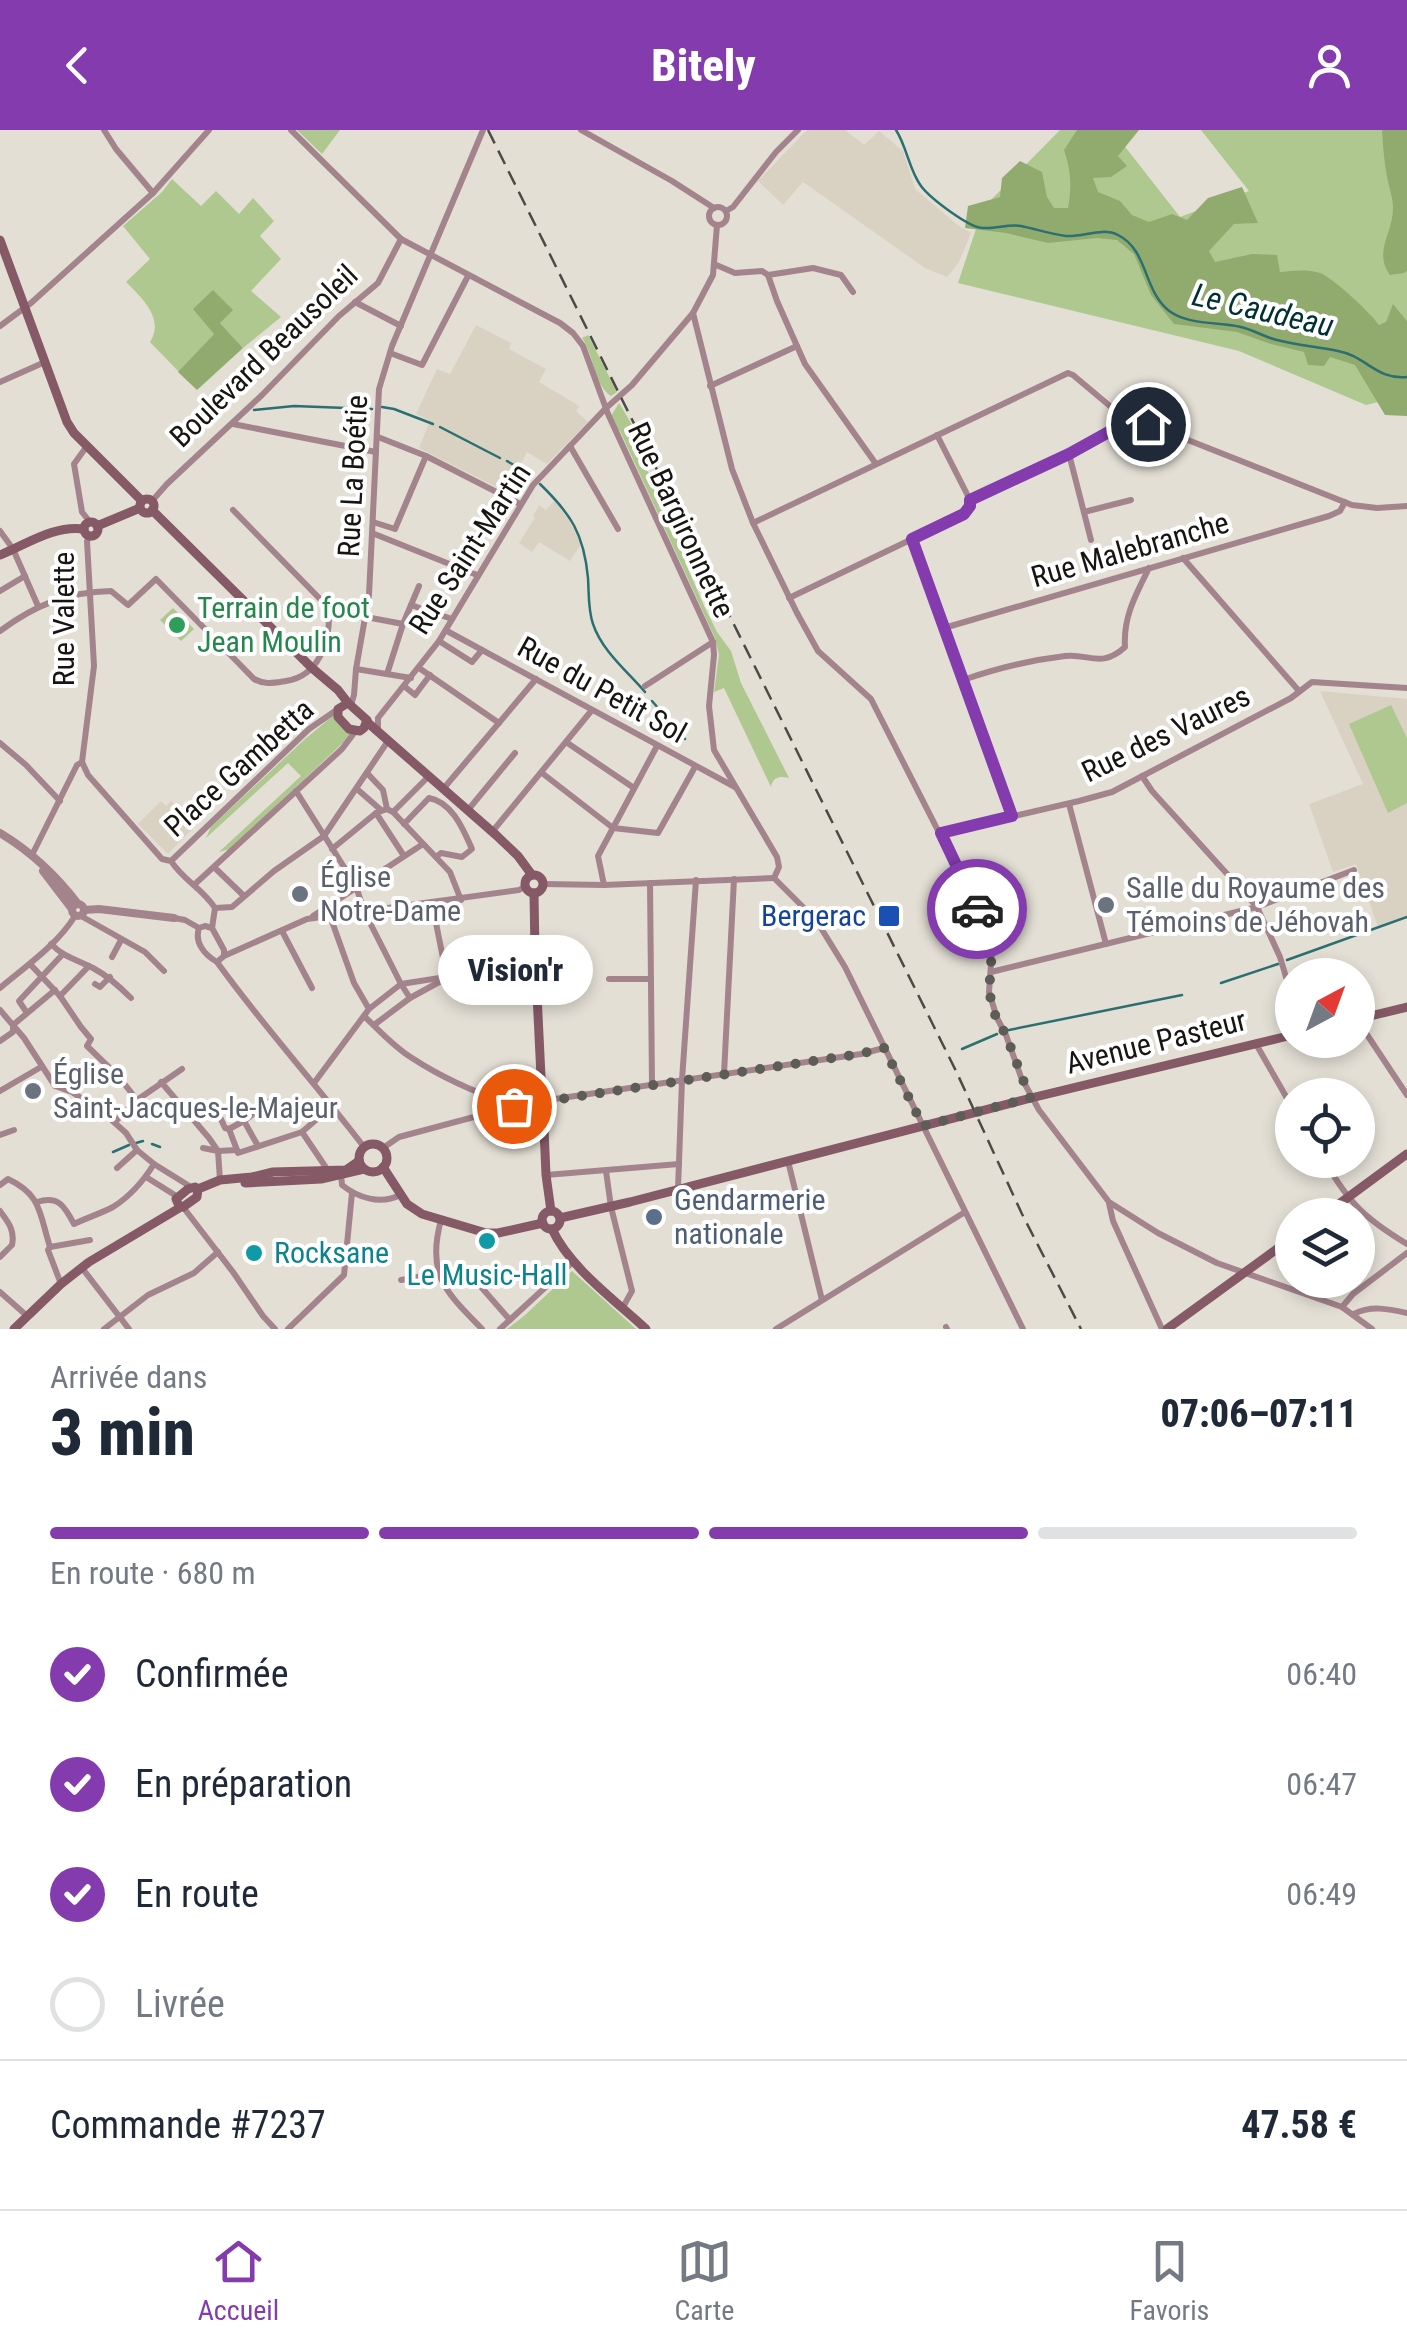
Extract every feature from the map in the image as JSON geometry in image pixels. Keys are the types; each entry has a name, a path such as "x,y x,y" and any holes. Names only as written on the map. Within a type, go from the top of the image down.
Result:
{"main road":[{"path":"0,240 67,422 146,505 338,690 366,724"},
{"name":"Boulevard Beausoleil","path":"0,555 54,531 90,528 146,505"},
{"path":"350,704 338,710 338,717 378,730 444,788 518,856 532,875 540,877 544,884 540,891 530,890"},
{"path":"14,1329 82,1268 181,1204 196,1190 220,1180 273,1172 346,1170 361,1165 380,1170 414,1210 441,1220 486,1233 559,1225 546,1175 536,963 526,881 532,875"},
{"path":"1375,1015 1407,1006"},
{"name":"Avenue Pasteur","path":"555,1214 612,1207 1030,1098 1275,1039"},
{"path":"361,1165 359,1154 372,1144 382,1148 387,1160 380,1170"},
{"path":"1348,1198 1407,1154"},
{"path":"196,1190 321,1179 361,1165"},
{"path":"555,1214 544,1215 561,1246 646,1329"},
{"path":"1164,1329 1275,1250"}],"street":[{"path":"104,130 154,192"},
{"path":"0,326 26,308 154,192 209,130"},
{"name":"Rue Bargironnette","path":"291,130 401,240 525,304 573,332 583,346 606,409 713,642 709,706 714,750 777,857 779,868 774,878"},
{"name":"Rue La Boétie","path":"350,704 366,616 379,389 390,352 483,130"},
{"path":"581,130 714,208 726,211"},
{"path":"726,211 798,130"},
{"path":"714,208 709,218 718,226 725,222 726,211"},
{"name":"Rue Saint-Martin","path":"366,724 404,686 440,641 536,481 632,385 694,314 709,285 718,226"},
{"name":"Boulevard Beausoleil","path":"146,505 378,283 401,240"},
{"path":"714,264 735,273 768,275 813,268 840,274 853,292"},
{"path":"768,275 806,364 876,464"},
{"path":"390,352 422,365 468,276"},
{"path":"355,302 401,326"},
{"path":"694,314 732,469 753,523 818,652 872,699 982,917 992,950 989,992 1030,1098 1109,1202 1217,1263 1342,1306 1372,1329"},
{"path":"710,386 797,346"},
{"path":"0,382 46,361"},
{"path":"753,523 1068,374 1117,412 1341,500 1376,508 1407,506"},
{"path":"970,500 1069,454 1134,418"},
{"path":"231,424 376,452"},
{"path":"789,598 964,514 970,500 937,435"},
{"path":"378,437 426,456 520,504"},
{"name":"Rue Valette","path":"82,762 94,666 86,541 90,528 82,512 74,464 87,446"},
{"path":"570,446 618,529"},
{"path":"1069,454 1091,540"},
{"path":"373,522 394,529 426,456"},
{"path":"1084,512 1131,500"},
{"name":"Rue Malebranche","path":"944,628 1329,516 1340,512 1341,500"},
{"path":"0,630 38,606 88,592 114,592 128,605 156,578 254,678 266,684 293,680 312,668 323,653 330,618 326,606 234,510"},
{"path":"0,531 13,550 38,606"},
{"path":"372,533 477,575"},
{"path":"912,539 1012,816"},
{"path":"1183,558 1299,692"},
{"path":"963,680 1070,655 1097,660 1120,652 1125,648 1130,607 1150,567"},
{"path":"0,591 25,576"},
{"path":"387,674 419,586"},
{"path":"411,605 452,619"},
{"path":"366,616 402,624"},
{"name":"Rue du Petit Sol","path":"446,630 736,787"},
{"path":"440,641 472,662 482,650"},
{"path":"645,686 713,642"},
{"path":"419,668 499,723"},
{"path":"356,670 410,678"},
{"path":"404,686 416,695 430,676"},
{"path":"444,788 536,680"},
{"name":"Rue des Vaures","path":"941,833 1112,792 1292,698 1312,682 1407,688"},
{"path":"338,690 355,683"},
{"name":"Place Gambetta","path":"171,861 309,729 338,710"},
{"path":"492,832 592,710"},
{"name":"Place Gambetta","path":"195,884 366,724"},
{"path":"215,908 232,907 324,836 388,740"},
{"path":"566,742 634,788"},
{"path":"0,743 60,801"},
{"path":"604,886 598,856 657,746"},
{"path":"468,810 515,753"},
{"path":"32,855 76,766 82,762 150,846 171,861 215,908 212,928 224,956"},
{"path":"542,773 613,828 658,833 695,766"},
{"path":"367,773 383,790 384,811 404,856"},
{"path":"332,848 430,776"},
{"path":"1142,776 1257,907 1280,958"},
{"path":"918,792 928,787"},
{"path":"357,789 424,844 450,872 461,900"},
{"path":"296,791 356,886 364,911 410,998"},
{"path":"404,824 429,798 438,799 453,814 472,848 462,858 441,852 436,857"},
{"path":"1069,804 1106,944"},
{"path":"0,833 32,855 78,911 145,952 164,970"},
{"path":"217,962 308,919 424,844"},
{"path":"214,867 244,896"},
{"path":"991,972 1257,907 1354,870"},
{"path":"544,884 604,886 774,878 816,920 829,939 1023,1329"},
{"path":"724,1074 734,879"},
{"path":"678,1189 696,880"},
{"path":"650,883 652,1084"},
{"path":"308,919 530,890"},
{"path":"432,903 447,978"},
{"path":"78,911 99,909 174,918 200,928 212,928"},
{"path":"0,988 51,944 78,911"},
{"path":"330,916 374,1026 412,1058 476,1093 514,1106"},
{"path":"200,928 198,942 209,957 243,994 260,1021 314,1082 364,1148"},
{"path":"282,931 312,988"},
{"path":"112,957 121,940"},
{"path":"51,944 62,955 110,978 131,998"},
{"path":"27,1013 20,1001 62,955"},
{"path":"314,1082 366,1012 401,984 536,963"},
{"path":"30,964 58,993 89,1042 137,1100"},
{"path":"0,1041 27,1013 90,966"},
{"path":"95,984 100,987 110,978"},
{"path":"374,1026 410,998 447,978"},
{"path":"609,979 651,979"},
{"path":"0,1010 24,1038 55,1086 72,1092 115,1122 136,1150 196,1190"},
{"path":"1256,1044 1275,1078"},
{"path":"1375,1046 1407,1096"},
{"path":"382,1148 398,1137 514,1106 884,1048"},
{"path":"0,1090 41,1066"},
{"path":"115,1122 137,1100 182,1070"},
{"path":"161,1082 218,1151 220,1180"},
{"path":"209,1138 244,1121 274,1098"},
{"path":"214,1104 238,1154 302,1132 332,1106"},
{"path":"244,1121 258,1147"},
{"path":"0,1135 14,1130"},
{"path":"302,1132 327,1170"},
{"path":"203,1148 237,1150"},
{"path":"117,1168 136,1150"},
{"path":"788,1161 822,1300"},
{"path":"0,1185 8,1179 40,1200 65,1206 74,1224 110,1209 154,1164"},
{"path":"546,1175 679,1164"},
{"path":"606,1171 632,1291 623,1308"},
{"path":"341,1174 342,1185 352,1193 379,1201 390,1201 400,1195"},
{"path":"146,1176 181,1204 275,1329"},
{"path":"1335,1178 1348,1198"},
{"path":"288,1329 344,1275 352,1193"},
{"path":"40,1200 48,1250 61,1284"},
{"path":"1109,1202 1113,1221 1164,1329"},
{"path":"776,1329 966,1212"},
{"path":"0,1256 12,1246 14,1235 2,1213"},
{"path":"441,1220 435,1243 439,1273 449,1295 482,1329"},
{"path":"1375,1224 1407,1244"},
{"path":"50,1247 90,1240"},
{"path":"104,1329 148,1295 194,1273 218,1252"},
{"path":"1342,1306 1407,1253"},
{"path":"500,1329 574,1261"},
{"path":"82,1268 129,1329"},
{"path":"468,1272 510,1320"},
{"path":"402,1280 439,1273"},
{"path":"0,1292 26,1315"},
{"path":"1354,1314 1376,1308 1407,1313"}],"shaded area":[{"path":"807,130 845,130 864,145 879,131 903,151 915,189 971,233 959,262 947,277 925,268 803,182 783,205 758,181"},
{"path":"476,325 511,343 509,349 546,369 539,382 576,404 576,411 588,422 547,464 527,452 518,470 532,479 527,488 502,476 496,487 419,448 430,421 416,414 437,369 450,374"},
{"path":"554,501 567,516 581,544 570,561 539,542 532,552 519,543 539,505 546,510"},
{"path":"1320,691 1407,699 1407,916 1378,927 1356,864 1333,872 1309,804 1363,784"},
{"path":"161,801 166,806 171,801 195,826 168,854 138,824"}],"green space":[{"path":"297,130 340,130 322,154"},
{"path":"1060,130 1112,130 1180,217 1249,191 1201,130 1407,130 1407,395 1366,405 1239,351 958,283 983,208"},
{"path":"1077,130 1139,130 1118,156 1127,166 1111,177 1093,178 1098,192 1120,201 1132,215 1149,222 1172,214 1187,220 1208,198 1242,187 1258,223 1234,224 1209,251 1215,262 1252,254 1277,255 1280,272 1310,271 1326,276 1379,325 1386,322 1393,304 1407,321 1407,416 1385,415 1355,365 1330,357 1324,366 1308,365 1304,352 1237,332 1174,324 1151,295 1134,254 1117,240 1048,243 965,228 968,206 1000,197 1002,178 1020,161 1042,172 1047,197 1054,208 1068,208 1070,179 1064,150"},
{"path":"1382,130 1407,130 1407,271 1390,275 1383,250 1393,204"},
{"path":"172,179 201,206 216,191 239,214 253,198 274,221 260,236 281,259 251,291 281,317 243,348 219,322 232,310 212,290 214,334 179,372 150,342 153,317 126,282 150,259 123,226"},
{"path":"213,290 233,310 220,323 243,348 197,390 178,372 214,334 193,309"},
{"path":"588,335 617,392 611,396 601,385 582,338"},
{"path":"619,403 637,433 631,437 687,552 686,564 705,608 731,651 741,683 789,778 778,778 771,787 724,688 714,692 719,655 715,638 611,416"},
{"name":"Terrain de foot Jean Moulin","path":"173,608 194,629 181,641 160,620"},
{"path":"1391,705 1407,738 1407,803 1388,813 1349,724"},
{"path":"334,715 351,733 347,739 230,849 219,852 301,776 288,763 206,838 211,827"},
{"path":"572,1271 636,1329 507,1329 524,1316"}],"waterway":[{"name":"Le Caudeau","path":"896,130 921,186 941,205 977,227 1021,226 1066,236 1099,232 1118,235 1135,250 1154,292 1175,315 1338,351 1387,375 1407,377"},
{"path":"254,410 294,406 372,409"},
{"path":"382,407 433,424"},
{"path":"440,427 500,458"},
{"path":"507,461 529,474"},
{"path":"540,484 568,515 579,537 586,563 590,613 597,634 645,692"},
{"path":"652,701 685,739"},
{"path":"1293,958 1407,917"},
{"path":"1221,983 1275,965"},
{"path":"1009,1030 1182,995"},
{"path":"962,1049 997,1034"},
{"path":"136,1143 143,1141"},
{"path":"152,1144 160,1147"},
{"path":"113,1152 129,1145"}],"railway":[{"path":"488,130 1081,1329"}],"way so far":[{"path":"514,1106 540,1102 544,1097 554,1100 884,1048 923,1126 1030,1098 996,1018 989,992 992,950 977,909"}],"place":[{"name":"Terrain de foot Jean Moulin","path":"177,625"},
{"name":"Église Notre-Dame","path":"300,894"},
{"name":"Salle du Royaume des Témoins de Jéhovah","path":"1106,905"},
{"name":"Bergerac","path":"889,916"},
{"name":"Église Saint-Jacques-le-Majeur","path":"33,1091"},
{"name":"Vision'r","path":"514,1106"},
{"name":"Gendarmerie nationale","path":"654,1217"},
{"name":"Le Music-Hall","path":"487,1241"},
{"name":"Rocksane","path":"254,1253"}],"route":[{"path":"977,909 941,833 1012,816 912,539 964,514 970,500 1069,454 1134,418 1148,424"}]}
